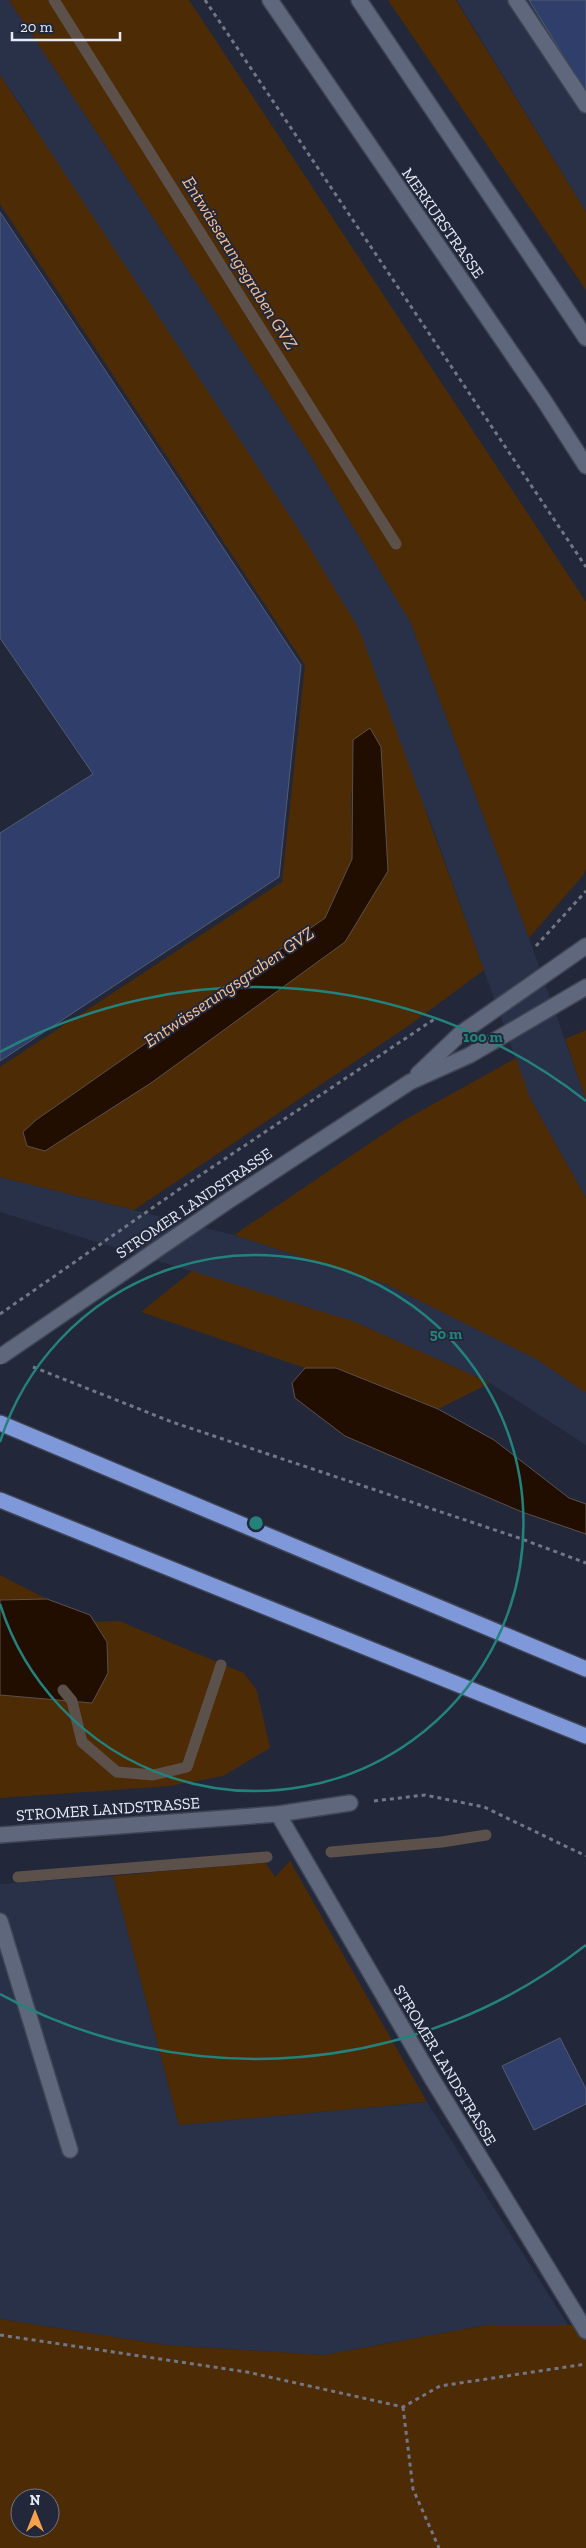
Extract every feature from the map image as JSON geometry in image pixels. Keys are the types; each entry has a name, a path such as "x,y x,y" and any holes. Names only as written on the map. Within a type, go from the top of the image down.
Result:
{"highway":[{"path":"0,1423 586,1669"},
{"path":"0,1500 586,1736"}],"street":[{"name":"MERKURSTRASSE","path":"270,0 538,391 586,466"},
{"path":"360,0 586,338"},
{"path":"516,0 586,105"},
{"name":"STROMER LANDSTRASSE","path":"410,1082 460,1034 586,946"},
{"name":"STROMER LANDSTRASSE","path":"5,1353 108,1281 410,1082 470,1055 582,989"},
{"name":"STROMER LANDSTRASSE","path":"0,1835 278,1814 350,1803"},
{"name":"STROMER LANDSTRASSE","path":"278,1814 426,2069 586,2331"},
{"path":"0,1921 70,2150"}],"path":[{"path":"205,0 586,567"},
{"path":"551,931 586,892"},
{"path":"0,1314 66,1270 181,1188 441,1014"},
{"path":"27,1365 172,1422 520,1538 586,1564"},
{"path":"350,1803 425,1796 484,1807 586,1856"},
{"path":"0,2335 247,2372 403,2407 440,2386 586,2364"},
{"path":"403,2407 414,2489 439,2548"}],"shaded area":[{"path":"0,0 9,0 309,453 411,623 529,938 586,1100 586,1198 530,1098 427,812 26,113 0,75"},
{"path":"9,0 189,0 586,602 586,869 584,874 529,938 411,623 309,453"},
{"path":"388,0 456,0 586,212 586,290"},
{"path":"457,0 586,0 586,212"},
{"path":"0,75 299,530 359,629 484,970 411,1024 134,1210 0,1177 0,1067 282,882 305,665 0,204","holes":["351,791 388,871 27,1146 23,1132 36,1120 325,918 352,859"]},
{"path":"586,1030 586,1100 565,1039"},
{"path":"516,1058 530,1098 586,1198 586,1393 538,1360 386,1284 234,1235 401,1122"},
{"path":"0,1177 234,1235 386,1284 538,1360 586,1393 586,1445 490,1383 355,1322 0,1212"},
{"path":"192,1271 355,1322 490,1383 438,1409 336,1368 305,1368 141,1312"},
{"path":"0,1575 47,1599 0,1600"},
{"path":"119,1621 244,1673 257,1691 270,1748 223,1776 170,1786 0,1798 0,1695 22,1696 107,1642 94,1622"},
{"path":"290,1861 427,2102 179,2125 113,1876 265,1862 275,1877"},
{"path":"113,1876 179,2125 427,2102 568,2325 487,2325 324,2355 166,2345 0,2319 0,1884"},
{"path":"0,2319 166,2345 324,2355 487,2325 586,2325 586,2548 0,2548"}],"water":[{"path":"370,728 381,747 388,871 345,942 151,1083 45,1151 27,1146 23,1132 36,1120 325,918 352,859 353,740"},
{"path":"305,1368 336,1368 438,1409 494,1440 569,1498 586,1504 586,1534 522,1512 345,1436 295,1398 292,1383"},
{"path":"47,1599 90,1615 107,1642 108,1673 92,1703 0,1695 0,1600"}],"building":[{"path":"529,0 586,0 586,88 584,89"},
{"path":"0,212 301,665 279,877 0,1061 0,833 93,774 0,638"},
{"path":"560,2038 586,2089 586,2104 534,2130 502,2066"}],"waterway":[{"name":"Entwässerungsgraben GVZ","path":"54,0 396,544"},
{"path":"63,1690 72,1701 82,1742 117,1772 153,1775 187,1767 221,1665"},
{"path":"331,1852 442,1842 486,1835"},
{"path":"18,1877 267,1857"}]}
